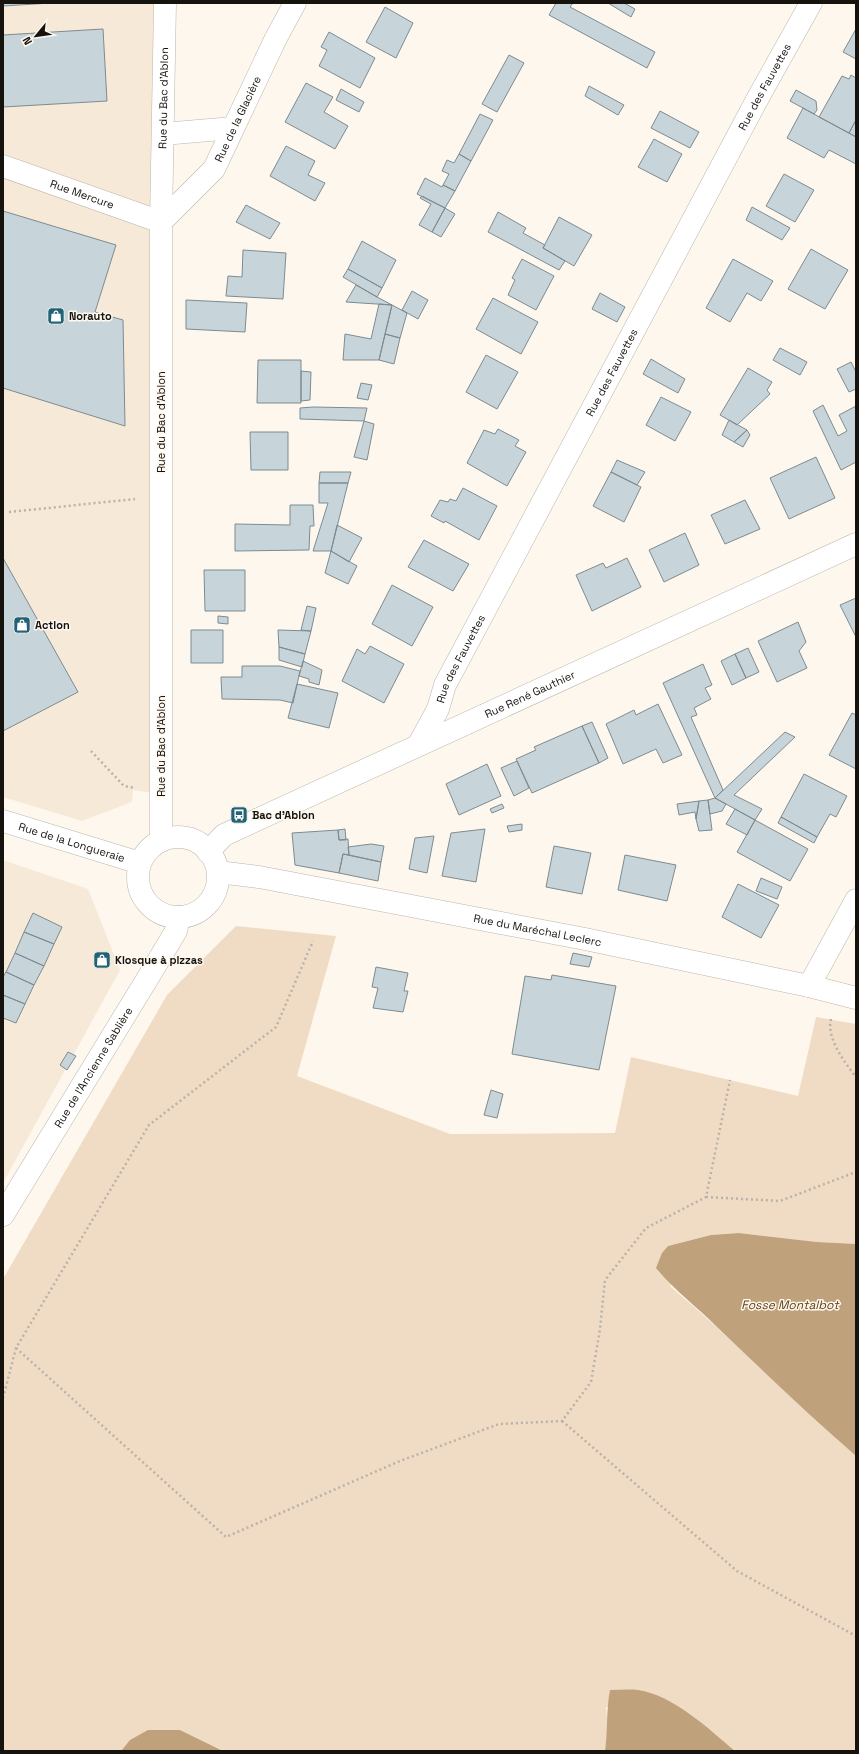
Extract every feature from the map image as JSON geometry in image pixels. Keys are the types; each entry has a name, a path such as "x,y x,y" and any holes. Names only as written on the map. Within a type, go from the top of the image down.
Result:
{"street":[{"name":"Rue du Bac d'Ablon","path":"161,841 161,222 165,3"},
{"name":"Rue de la Glacière","path":"161,222 214,169 276,38 295,3"},
{"name":"Rue des Fauvettes","path":"419,744 438,709 445,685 759,96 811,3"},
{"path":"163,134 233,128"},
{"name":"Rue Mercure","path":"3,166 161,222"},
{"name":"Rue René Gauthier","path":"208,852 224,835 856,544"},
{"name":"Rue de la Longueraie","path":"3,821 140,863"},
{"path":"174,838 187,838 199,844 208,852 218,872 216,888 211,900 202,909 192,915 179,917 166,916 154,910 145,901 139,889 137,876 140,863 149,850 161,841 174,838"},
{"name":"Rue du Maréchal Leclerc","path":"218,872 259,877 569,936 809,986 847,996"},
{"path":"809,986 856,900"},
{"name":"Rue de l'Ancienne Sablière","path":"3,1215 176,932 179,917"}],"path":[{"path":"9,512 161,496"},
{"path":"91,751 124,786 161,792"},
{"path":"3,1398 16,1348 149,1125 276,1027 313,941"},
{"path":"847,996 830,1025 838,1053 856,1077"},
{"path":"706,1197 730,1080"},
{"path":"562,1421 591,1382 600,1329 605,1280 646,1228 706,1197 780,1201 856,1172"},
{"path":"16,1348 226,1537 400,1461 500,1424 562,1421 737,1572 856,1636"}],"shaded area":[{"path":"3,3 163,3 165,795 133,790 132,802 82,821 3,797"},
{"path":"3,860 88,889 120,970 3,1183"},
{"path":"236,926 336,936 297,1076 450,1134 615,1133 631,1057 798,1096 816,1017 856,1024 856,1244 817,1242 739,1233 711,1235 668,1246 671,1287 718,1328 856,1456 856,1751 735,1751 671,1702 606,1707 608,1727 605,1751 223,1751 180,1730 130,1740 121,1751 3,1751 3,1279 167,995"}],"water":[{"name":"Fosse Montalbot","path":"739,1233 817,1242 856,1244 856,1456 678,1291 656,1268 662,1253 668,1246 711,1235"},
{"path":"610,1690 638,1690 651,1693 664,1699 690,1714 735,1751 605,1751"},
{"path":"148,1730 180,1730 223,1751 121,1751 130,1740"}],"building":[{"path":"3,3 51,3 3,6"},
{"path":"556,3 573,3 570,7 655,52 647,68 549,15"},
{"path":"608,3 624,3 635,9 631,17"},
{"path":"385,7 413,23 396,58 366,42"},
{"path":"103,29 107,101 3,107 3,35"},
{"path":"856,29 856,59 843,52"},
{"path":"329,32 375,58 360,88 319,66 327,50 321,47"},
{"path":"509,55 524,63 497,112 482,104"},
{"path":"851,75 856,78 856,120 849,133 819,117 842,76 849,79"},
{"path":"306,83 333,97 324,112 348,126 335,149 285,122"},
{"path":"589,86 624,105 618,115 585,96"},
{"path":"341,89 364,102 359,112 336,100"},
{"path":"796,90 816,101 817,110 814,114 790,101"},
{"path":"803,108 856,137 856,164 829,150 824,158 787,138"},
{"path":"660,111 699,132 690,148 651,128"},
{"path":"480,114 493,120 471,161 459,154"},
{"path":"856,120 856,137 849,133"},
{"path":"654,139 682,154 667,182 638,167"},
{"path":"286,146 315,161 308,175 325,183 315,201 270,176"},
{"path":"459,154 471,161 455,191 443,185 449,174 442,171 447,160 454,163"},
{"path":"784,174 814,190 795,222 766,206"},
{"path":"425,178 442,187 443,185 455,191 445,208 417,194"},
{"path":"422,196 445,208 432,232 419,225 431,204 420,198"},
{"path":"246,205 280,223 270,239 236,222"},
{"path":"752,207 790,228 782,240 746,220"},
{"path":"445,208 455,214 441,237 432,232"},
{"name":"Norauto","path":"3,211 116,245 95,312 123,320 125,426 3,388"},
{"path":"498,212 526,228 523,233 545,245 543,248 565,261 559,270 488,232"},
{"path":"559,217 592,235 574,266 543,248"},
{"path":"362,241 396,260 382,288 348,269"},
{"path":"811,249 848,270 825,309 788,289"},
{"path":"243,250 286,253 283,299 226,296 228,276 242,277"},
{"path":"522,259 554,276 536,310 508,295 515,280 512,278"},
{"path":"733,259 773,281 761,301 747,293 730,322 706,308"},
{"path":"348,269 382,288 377,297 343,277"},
{"path":"356,285 377,297 392,305 346,302"},
{"path":"412,291 428,300 418,319 402,310"},
{"path":"600,293 625,307 617,322 592,309"},
{"path":"493,298 538,322 521,354 476,329"},
{"path":"186,300 247,303 245,332 186,329"},
{"path":"379,304 392,305 379,360 343,360 345,334 371,339"},
{"path":"392,305 407,313 400,338 385,334"},
{"path":"385,334 400,338 394,364 379,360"},
{"path":"780,348 807,362 800,375 773,360"},
{"path":"486,355 518,372 497,409 466,392"},
{"path":"651,359 685,379 678,393 643,374"},
{"path":"258,360 301,360 301,403 257,403"},
{"path":"851,362 856,372 856,389 849,392 837,369"},
{"path":"748,368 772,382 767,390 770,394 737,425 720,415"},
{"path":"301,371 311,372 310,400 301,401"},
{"path":"361,383 372,385 368,400 357,398"},
{"path":"661,397 691,412 675,441 646,425"},
{"path":"823,405 838,436 847,431 839,415 856,406 856,462 841,470 813,411"},
{"path":"300,408 367,408 364,421 300,419"},
{"path":"729,420 747,430 734,442 722,435"},
{"path":"364,421 374,424 367,460 354,457"},
{"path":"498,429 519,440 515,446 526,452 507,486 467,463 484,430 495,434"},
{"path":"747,430 750,435 743,447 734,442"},
{"path":"250,432 288,432 288,470 251,470"},
{"path":"816,457 835,498 789,519 770,478"},
{"path":"617,460 645,472 637,485 611,472"},
{"path":"320,472 351,472 348,483 319,483"},
{"path":"611,472 641,487 624,522 593,506"},
{"path":"319,483 348,483 331,551 313,551 328,503 319,503"},
{"path":"463,488 497,506 479,540 445,521 444,523 431,516 440,500 448,502 450,499 456,501"},
{"path":"745,500 760,529 725,544 711,515"},
{"path":"290,505 313,505 314,526 310,526 309,550 235,551 235,524 290,525"},
{"path":"337,525 362,538 349,562 331,551"},
{"path":"685,533 699,565 664,582 649,550"},
{"path":"424,540 469,564 453,591 408,567"},
{"path":"331,551 357,566 348,584 325,573"},
{"name":"Action","path":"3,558 78,692 3,731"},
{"path":"627,558 641,587 592,611 576,575 603,563 606,568"},
{"path":"204,570 245,570 245,611 205,611"},
{"path":"392,585 433,607 412,646 372,624"},
{"path":"856,598 856,637 840,605"},
{"path":"307,606 316,608 311,631 301,630"},
{"path":"218,616 228,617 228,624 218,623"},
{"path":"798,622 806,642 799,651 807,668 777,682 758,641"},
{"path":"191,630 223,630 223,663 191,663"},
{"path":"278,630 311,631 305,654 279,647"},
{"path":"370,646 404,664 384,703 342,681 357,649 365,654"},
{"path":"279,647 305,654 302,667 279,660"},
{"path":"748,648 759,672 746,678 735,654"},
{"path":"735,654 746,678 732,685 721,661"},
{"path":"303,661 322,670 319,685 309,682 309,679 299,676"},
{"path":"703,664 712,685 705,688 711,699 694,708 697,715 691,717 723,790 715,798 663,683"},
{"path":"242,666 280,666 300,671 293,703 280,700 222,699 221,677 242,677"},
{"path":"297,684 338,693 329,728 288,718"},
{"path":"658,704 682,755 663,763 656,749 623,764 606,724 634,710 636,715"},
{"path":"852,713 856,715 856,769 829,755"},
{"path":"592,722 608,758 599,763 582,726"},
{"path":"582,726 599,763 532,793 516,759 536,750 534,747"},
{"path":"785,732 795,737 734,795 762,809 755,820 715,798"},
{"path":"517,761 529,788 514,796 501,768"},
{"path":"487,764 501,796 459,815 446,784"},
{"path":"804,774 847,796 836,817 830,814 817,837 781,817"},
{"path":"715,798 726,804 722,811 710,814 708,800"},
{"path":"708,800 712,830 699,831 696,819 699,801"},
{"path":"699,801 696,819 695,812 679,815 677,804"},
{"path":"502,804 504,808 492,813 490,809"},
{"path":"735,809 755,820 747,835 726,824"},
{"path":"781,817 817,837 814,843 778,823"},
{"path":"755,820 808,849 790,881 737,852"},
{"path":"522,824 522,830 509,832 507,826"},
{"path":"345,829 346,840 339,840 338,830"},
{"path":"485,829 476,882 442,876 451,833"},
{"path":"338,830 339,840 348,839 349,855 343,854 339,873 295,865 292,833"},
{"path":"434,836 427,873 409,869 415,838"},
{"path":"371,844 384,846 381,862 349,855 348,847"},
{"path":"554,846 591,853 582,894 546,887"},
{"path":"343,854 381,862 378,881 339,873"},
{"path":"625,855 676,865 667,901 618,890"},
{"path":"761,878 782,887 777,899 756,891"},
{"path":"738,884 779,905 761,938 722,917"},
{"path":"33,913 62,927 54,944 24,932"},
{"path":"24,932 54,944 44,966 15,953"},
{"path":"15,953 44,966 34,985 6,972"},
{"path":"573,953 592,957 589,967 570,964"},
{"path":"376,967 408,973 404,991 408,991 403,1012 373,1008 378,988 372,987"},
{"path":"6,972 34,985 25,1004 3,995 3,977"},
{"path":"552,975 616,986 599,1070 512,1054 525,976 551,980"},
{"path":"3,995 25,1004 16,1023 3,1018"},
{"path":"68,1052 76,1056 67,1070 60,1065"},
{"path":"491,1090 503,1094 497,1118 484,1115"}],"place":[{"name":"Norauto","path":"56,316"},
{"name":"Action","path":"22,625"},
{"name":"Bac d'Ablon","path":"239,815"},
{"name":"Kiosque à pizzas","path":"102,960"}]}
